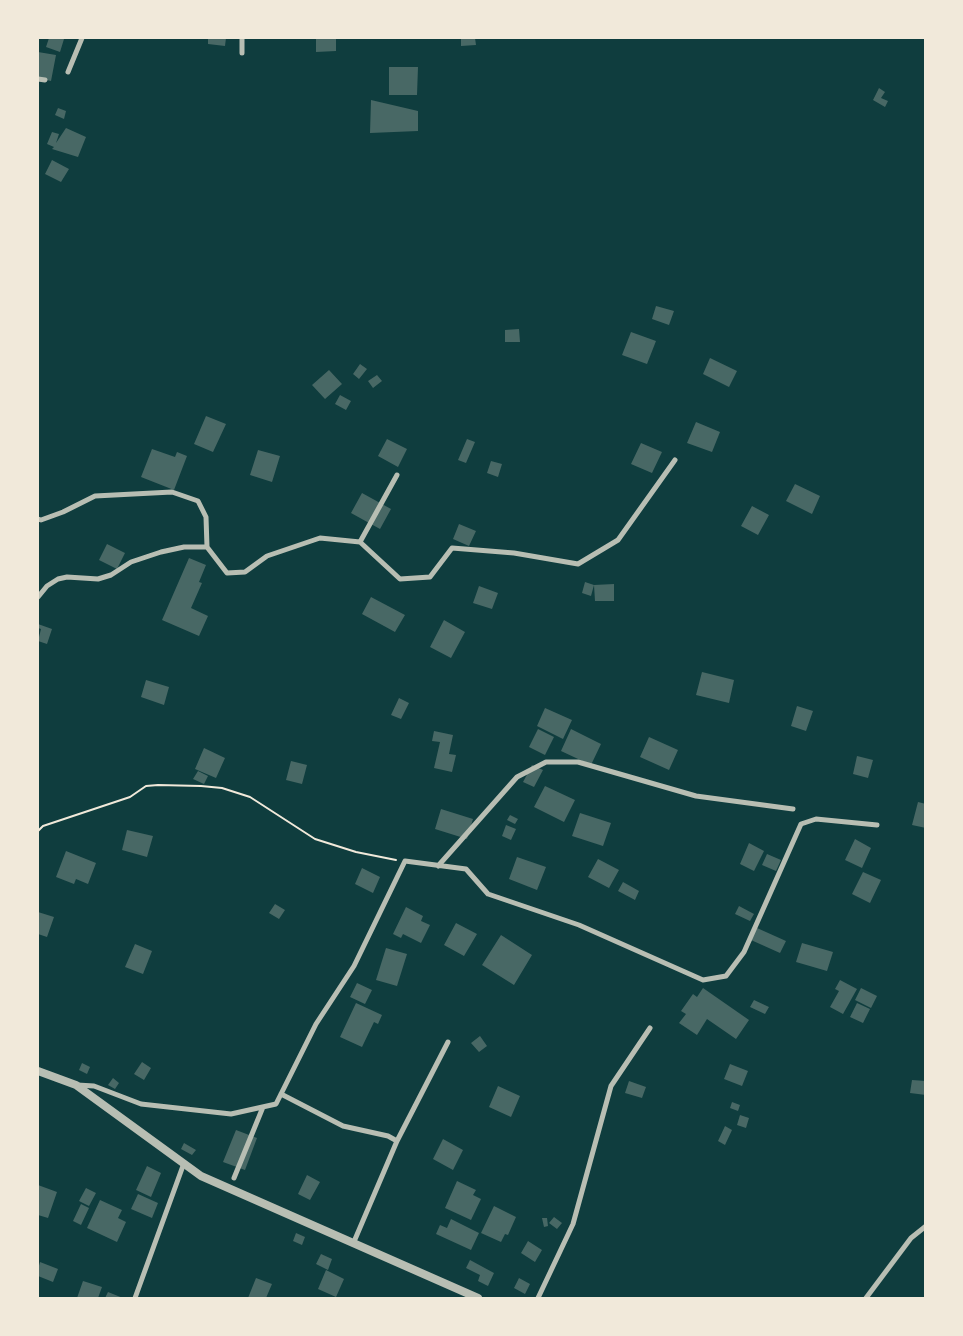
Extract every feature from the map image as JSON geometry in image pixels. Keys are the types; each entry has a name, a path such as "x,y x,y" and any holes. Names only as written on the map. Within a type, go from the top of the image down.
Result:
{"street":[{"path":"68,72 82,38"},
{"path":"242,38 242,53"},
{"path":"38,78 45,80"},
{"path":"38,519 41,520 63,512 94,496 172,492 198,501 206,516 207,547 227,573 245,572 266,556 320,538 360,542 400,580 430,577 452,548 514,553 578,564 618,540 675,460"},
{"path":"360,542 397,475"},
{"path":"38,597 47,586 58,579 66,577 98,579 111,575 131,562 162,552 184,547 207,547"},
{"path":"438,866 517,777 546,762 578,762 696,796 793,809"},
{"path":"38,1072 76,1085 94,1086 141,1104 231,1114 276,1104 316,1024 354,966 405,861 466,869 488,894 579,926 703,980 726,976 744,952 801,824 816,818 877,825"},
{"path":"538,1298 573,1224 612,1086 650,1028"},
{"path":"353,1244 397,1141 448,1042"},
{"path":"76,1085 201,1176 478,1298"},
{"path":"281,1094 343,1126 388,1136 397,1141"},
{"path":"234,1178 262,1107"},
{"path":"135,1298 184,1163"},
{"path":"866,1298 911,1238 926,1226"}],"path":[{"path":"38,831 43,826 130,797 146,786 201,786 222,788 250,797 315,839 356,852 405,861"}],"building":[{"path":"49,38 64,39 60,52 46,47"},
{"path":"208,38 226,38 225,46 208,44"},
{"path":"316,38 336,38 336,51 316,52"},
{"path":"461,38 475,38 476,45 461,46"},
{"path":"38,52 56,55 51,81 38,78"},
{"path":"389,67 418,67 417,95 389,95"},
{"path":"879,88 885,92 881,98 888,101 885,107 873,100"},
{"path":"371,100 418,111 418,131 370,133"},
{"path":"58,108 66,111 64,119 55,115"},
{"path":"66,128 86,137 78,157 52,149 54,147 47,144 52,132 59,134 56,143"},
{"path":"52,160 69,169 61,182 45,174"},
{"path":"656,306 674,311 669,325 652,319"},
{"path":"519,329 520,342 505,342 505,330"},
{"path":"631,332 656,341 647,364 622,355"},
{"path":"710,358 737,371 729,387 703,374"},
{"path":"360,364 367,369 359,379 353,374"},
{"path":"329,370 342,384 325,399 312,385"},
{"path":"377,375 382,381 373,388 368,381"},
{"path":"340,395 351,401 346,410 335,404"},
{"path":"206,416 226,424 213,452 194,444"},
{"path":"696,422 720,432 712,452 687,443"},
{"path":"387,439 407,449 398,467 378,456"},
{"path":"467,439 475,442 466,463 458,460"},
{"path":"641,443 662,452 652,473 631,464"},
{"path":"152,449 175,457 177,452 187,456 174,490 141,477"},
{"path":"258,450 280,456 272,482 250,475"},
{"path":"491,461 502,464 498,477 487,473"},
{"path":"795,484 820,496 812,514 786,501"},
{"path":"362,493 391,509 380,529 351,513"},
{"path":"752,506 769,515 758,535 741,526"},
{"path":"459,524 476,531 469,546 453,539"},
{"path":"107,544 125,553 117,569 99,560"},
{"path":"189,558 206,565 199,582 202,583 191,608 208,616 199,636 162,620"},
{"path":"585,582 594,585 591,596 582,593"},
{"path":"614,584 614,601 595,601 594,585"},
{"path":"479,586 498,593 492,609 473,603"},
{"path":"371,597 405,615 395,632 362,614"},
{"path":"444,620 465,632 451,658 430,647"},
{"path":"38,624 52,629 47,644 38,641 41,629 38,628"},
{"path":"702,672 734,680 729,703 696,695"},
{"path":"146,680 169,687 164,705 141,697"},
{"path":"399,698 409,703 401,719 391,715"},
{"path":"797,706 813,711 806,731 791,726"},
{"path":"545,708 572,720 563,739 537,726"},
{"path":"538,729 554,737 545,755 529,747"},
{"path":"571,729 601,744 591,765 561,751"},
{"path":"434,731 453,735 449,754 456,755 452,772 434,768 440,742 432,741"},
{"path":"649,737 678,750 669,770 640,757"},
{"path":"204,748 225,758 216,778 195,769"},
{"path":"857,756 873,760 868,778 853,774"},
{"path":"291,761 307,765 302,784 286,780"},
{"path":"532,765 543,770 534,787 523,782"},
{"path":"198,771 208,776 204,784 193,779"},
{"path":"545,786 575,800 564,822 534,807"},
{"path":"918,802 926,804 926,828 912,825"},
{"path":"441,809 473,819 467,839 435,829"},
{"path":"580,813 611,823 603,846 572,836"},
{"path":"510,815 518,819 515,824 507,820"},
{"path":"506,825 516,829 511,840 502,836"},
{"path":"127,830 153,836 147,857 122,850"},
{"path":"855,839 871,848 862,868 845,860"},
{"path":"749,843 764,851 754,871 740,864"},
{"path":"66,851 96,863 88,884 76,879 74,884 56,877"},
{"path":"767,854 781,860 776,871 762,865"},
{"path":"517,857 546,867 537,890 509,879"},
{"path":"598,859 619,870 609,888 588,877"},
{"path":"362,868 380,877 373,893 355,884"},
{"path":"863,872 881,880 870,903 852,894"},
{"path":"623,882 639,891 635,900 618,891"},
{"path":"275,904 285,910 279,919 269,913"},
{"path":"739,906 754,914 750,921 735,914"},
{"path":"406,907 423,916 421,921 430,925 421,943 403,934 401,938 393,934"},
{"path":"38,912 54,917 47,937 38,934"},
{"path":"456,923 477,934 464,956 444,945"},
{"path":"757,928 786,941 780,953 751,940"},
{"path":"501,935 532,955 514,985 482,965"},
{"path":"802,943 833,952 827,971 796,962"},
{"path":"135,944 152,951 143,974 125,967"},
{"path":"386,948 407,954 397,986 376,980"},
{"path":"840,980 857,989 843,1014 830,1007 839,991 835,989"},
{"path":"357,983 372,990 365,1004 350,997"},
{"path":"703,988 749,1020 736,1039 707,1019 697,1035 679,1023 686,1014 681,1011 693,994 697,997"},
{"path":"861,988 877,996 871,1008 855,1000"},
{"path":"754,1000 769,1007 765,1014 750,1007"},
{"path":"356,1003 382,1015 378,1024 374,1022 362,1047 340,1037"},
{"path":"857,1003 870,1009 863,1023 850,1017"},
{"path":"480,1036 487,1046 479,1052 471,1043"},
{"path":"142,1062 151,1068 144,1080 134,1074"},
{"path":"82,1063 90,1067 87,1074 79,1070"},
{"path":"730,1064 748,1071 742,1086 724,1079"},
{"path":"113,1078 119,1083 115,1089 108,1085"},
{"path":"912,1080 926,1081 926,1095 910,1093"},
{"path":"629,1081 646,1087 642,1098 625,1093"},
{"path":"498,1086 520,1096 511,1117 489,1107"},
{"path":"732,1102 740,1105 738,1111 730,1108"},
{"path":"740,1115 749,1118 746,1128 737,1125"},
{"path":"725,1126 732,1130 725,1145 718,1141"},
{"path":"236,1130 257,1138 245,1170 223,1162"},
{"path":"443,1139 463,1150 453,1170 433,1159"},
{"path":"184,1143 196,1150 192,1155 181,1149"},
{"path":"147,1166 161,1173 151,1197 136,1190"},
{"path":"307,1175 320,1182 310,1200 298,1194"},
{"path":"457,1181 476,1190 473,1195 481,1199 471,1220 445,1208"},
{"path":"38,1185 57,1192 48,1218 38,1215"},
{"path":"86,1188 96,1193 89,1206 79,1201"},
{"path":"138,1194 158,1203 152,1218 131,1209"},
{"path":"100,1200 122,1210 118,1218 126,1222 117,1242 87,1228"},
{"path":"81,1204 89,1208 81,1225 73,1221"},
{"path":"494,1206 516,1217 508,1235 505,1234 501,1242 481,1233"},
{"path":"554,1217 562,1223 557,1229 549,1223"},
{"path":"542,1218 547,1218 548,1226 544,1227"},
{"path":"451,1219 479,1233 471,1250 436,1234 440,1225 447,1228"},
{"path":"296,1233 305,1237 302,1245 293,1241"},
{"path":"528,1241 542,1250 535,1262 521,1253"},
{"path":"321,1254 332,1259 328,1270 316,1264"},
{"path":"470,1260 494,1273 488,1286 478,1281 480,1275 466,1268"},
{"path":"40,1262 58,1269 53,1282 38,1276"},
{"path":"326,1270 344,1279 336,1297 318,1289"},
{"path":"256,1278 272,1284 266,1298 248,1298"},
{"path":"519,1278 530,1284 525,1294 514,1288"},
{"path":"83,1281 102,1287 98,1298 77,1298"},
{"path":"108,1292 123,1298 105,1298"}]}
